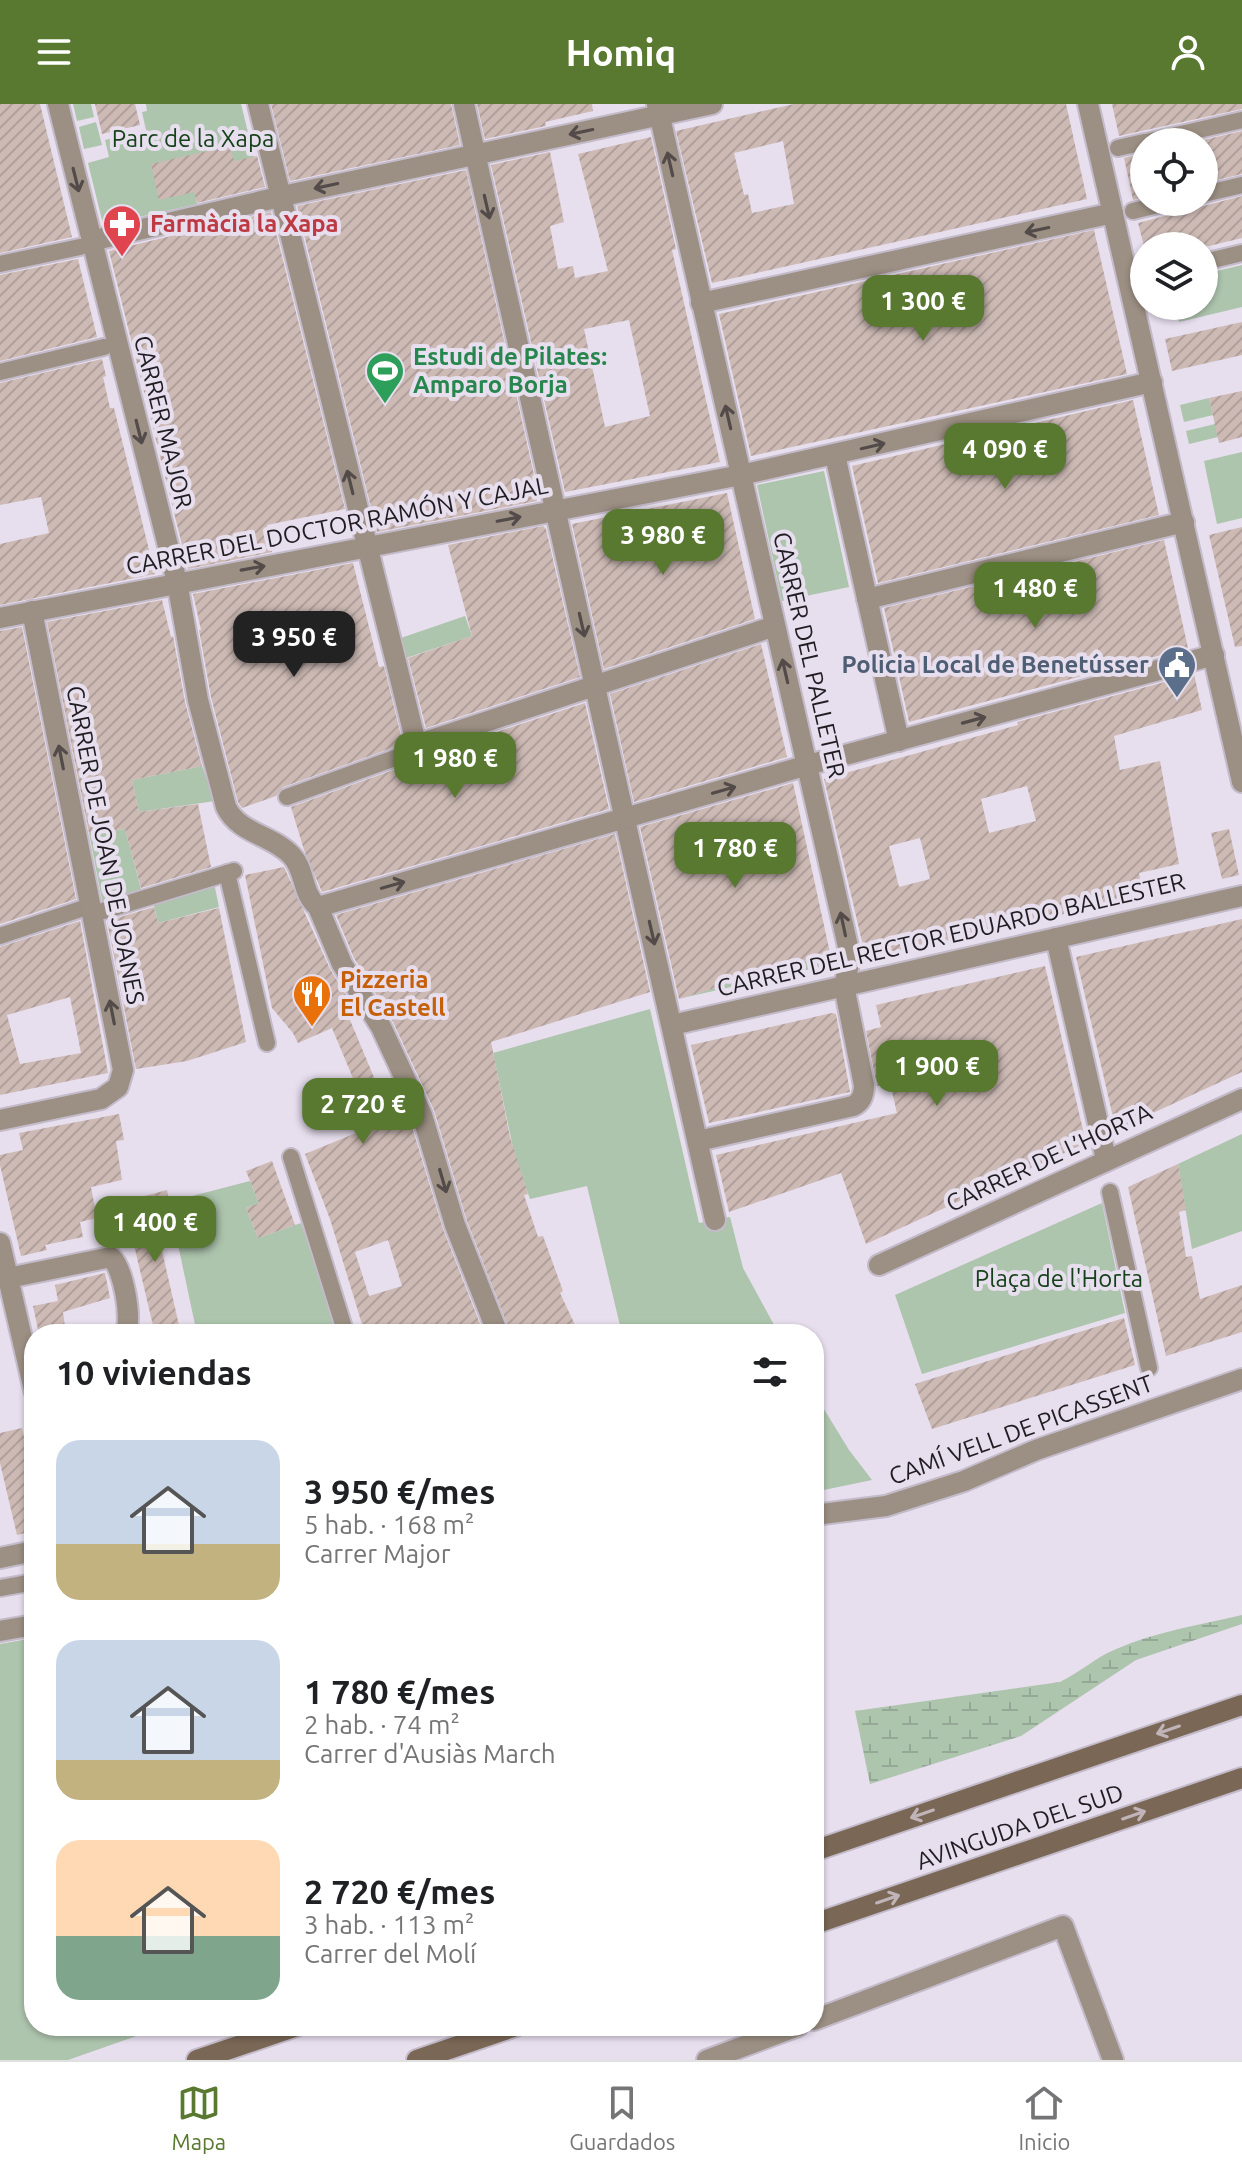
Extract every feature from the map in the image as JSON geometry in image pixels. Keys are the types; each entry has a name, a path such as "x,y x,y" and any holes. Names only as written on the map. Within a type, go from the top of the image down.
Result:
{"main road":[{"name":"AVINGUDA DEL SUD","path":"824,1848 1242,1705"},
{"name":"AVINGUDA DEL SUD","path":"824,1921 1242,1778"},
{"path":"197,2060 268,2036"},
{"path":"417,2060 487,2036"}],"street":[{"name":"CARRER MAJOR","path":"58,104 86,244 177,582 198,700 224,800 235,821 293,856 305,889 318,907"},
{"path":"258,104 411,733 415,739 414,748"},
{"path":"464,104 715,1220"},
{"path":"0,264 658,110 712,104"},
{"path":"1088,104 1123,212 1152,382 1242,782"},
{"name":"CARRER DEL PALLETER","path":"658,110 849,955 844,986 864,1085 858,1104 698,1141"},
{"path":"1207,128 1242,120"},
{"path":"1118,148 1130,145"},
{"path":"1218,191 1242,185"},
{"path":"701,303 1130,211"},
{"path":"1218,259 1242,253"},
{"path":"0,372 104,347"},
{"name":"CARRER DEL DOCTOR RAMÓN Y CAJAL","path":"0,618 741,475 1152,382"},
{"path":"835,455 899,741"},
{"path":"867,599 1184,522"},
{"name":"CARRER DE JOAN DE JOANES","path":"0,1120 101,1099 118,1087 123,1070 32,611"},
{"path":"287,797 414,748 775,626"},
{"path":"494,1324 455,1225 418,1105 381,1027 342,964 318,907 808,765 1214,655"},
{"path":"103,911 230,872 267,1043"},
{"name":"CARRER DEL RECTOR EDUARDO BALLESTER","path":"672,1025 1242,896"},
{"path":"0,936 84,908"},
{"path":"1056,938 1106,1159"},
{"name":"CARRER DE L’HORTA","path":"879,1265 1242,1099"},
{"path":"291,1157 343,1324"},
{"path":"1110,1192 1149,1368"},
{"path":"0,1243 8,1278 9,1327 24,1365"},
{"path":"8,1278 106,1256 118,1264 130,1319 128,1324"},
{"name":"CAMÍ VELL DE PICASSENT","path":"824,1514 886,1506 912,1498 964,1481 1036,1450 1242,1379"},
{"path":"0,1558 24,1553"},
{"path":"0,1588 24,1584"},
{"path":"0,1631 24,1627"},
{"path":"824,2016 1063,1926 1113,2060"},
{"path":"713,2059 772,2036"}],"green space":[{"path":"73,104 91,104 94,117 77,121"},
{"name":"Parc de la Xapa","path":"146,104 241,104 254,157 192,182 197,204 108,224 102,220 88,163 109,157 105,140 146,130 142,112 147,111"},
{"path":"96,122 102,145 84,149 79,127"},
{"path":"1242,265 1242,307 1218,313 1218,271"},
{"path":"1209,398 1213,415 1184,422 1180,405"},
{"path":"1215,424 1218,437 1189,444 1186,431"},
{"path":"1242,452 1242,518 1217,524 1204,461"},
{"path":"824,471 849,587 782,601 757,485"},
{"path":"465,616 472,636 403,659 398,639"},
{"path":"202,766 215,801 139,812 132,780"},
{"path":"125,829 142,893 103,905 89,833"},
{"path":"214,883 219,907 158,923 153,901"},
{"path":"832,953 824,966 678,999"},
{"path":"650,1009 699,1223 730,1217 743,1268 774,1324 620,1324 587,1186 530,1199 515,1157 493,1053"},
{"path":"1242,1134 1242,1231 1192,1249 1178,1164"},
{"path":"250,1181 259,1203 246,1208 258,1238 301,1223 336,1324 195,1324 169,1202"},
{"name":"Plaça de l'Horta","path":"1102,1203 1125,1313 922,1374 895,1295"},
{"path":"824,1409 849,1450 872,1480 824,1490"},
{"path":"1242,1615 1242,1624 1136,1660 1021,1736 870,1784 855,1711 1060,1682 1107,1653 1145,1638"},
{"path":"24,1640 24,2036 136,2036 68,2060 0,2060 0,1644"}],"building":[{"path":"0,104 40,104 72,237 0,253"},
{"path":"95,104 135,104 140,125 102,134"},
{"path":"271,104 451,104 460,145 290,181"},
{"path":"477,104 592,104 593,111 545,122 546,126 485,139"},
{"path":"794,104 1066,104 1087,199 712,283 676,131","holes":["783,141 794,204 752,213 748,194 744,195 734,153"]},
{"path":"1112,104 1242,104 1242,109 1155,128 1130,128 1130,134 1119,136"},
{"path":"1242,131 1242,174 1218,180 1218,137"},
{"path":"651,137 676,249 672,250 720,462 565,492 491,165 550,152 564,222 550,226 558,269 573,266 575,278 608,271 578,154","holes":["629,320 650,416 605,427 584,329"]},
{"path":"230,146 234,161 257,156 265,187 197,203 194,192 159,200 151,164"},
{"path":"1130,156 1130,186 1124,158"},
{"path":"466,170 539,497 536,497 537,501 377,532 297,206"},
{"path":"1242,196 1242,238 1218,244 1218,232 1140,232 1138,223 1165,216 1218,216 1218,202"},
{"path":"271,212 345,509 267,525 272,552 188,569 109,251"},
{"path":"1094,230 1127,374 751,456 719,314"},
{"path":"78,259 97,337 0,361 0,275"},
{"path":"1242,322 1242,355 1172,371 1165,339"},
{"path":"102,359 110,408 114,408 155,574 0,605 0,544 49,533 41,497 0,505 0,383"},
{"path":"1242,391 1242,437 1219,443 1209,398"},
{"path":"1133,400 1159,515 878,583 852,466"},
{"path":"727,493 755,619 604,669 572,524"},
{"path":"543,526 580,677 426,728 408,658 472,636 448,545"},
{"path":"1242,527 1242,646 1235,647 1209,535"},
{"path":"1164,540 1188,648 909,722 884,608"},
{"path":"353,563 379,667 384,666 403,744 283,787 276,796 242,808 211,697 193,594"},
{"path":"162,600 202,766 132,780 139,812 198,804 211,867 141,888 125,829 89,833 47,622"},
{"path":"22,627 76,899 0,924 0,631"},
{"path":"761,644 787,757 634,802 610,694"},
{"path":"1194,674 1202,710 1114,736 1120,770 1160,761 1179,864 1139,873 1143,896 880,956 863,946 824,779 1018,725 1017,722","holes":["1027,786 1036,821 989,833 981,799","920,838 930,879 899,887 889,846"]},
{"path":"585,703 609,809 322,892 304,850 291,807 410,764 417,755 426,755"},
{"path":"793,783 830,953 679,999 640,827"},
{"path":"1229,829 1239,875 1222,879 1211,833"},
{"path":"615,834 650,992 491,1042 510,1137 528,1194 524,1195 538,1237 543,1236 563,1291 560,1293 575,1324 507,1324 467,1221 434,1110 393,1022 354,958 336,915"},
{"path":"284,867 330,969 359,1016 350,1020 391,1118 406,1111 410,1120 443,1229 480,1324 362,1324 330,1219 305,1154 373,1126 332,1028 298,1043 272,1008 245,875","holes":["388,1240 402,1286 369,1296 355,1252"]},
{"path":"154,907 158,923 219,908 246,1042 187,1061 136,1069 107,921"},
{"path":"1242,919 1242,1072 1116,1130 1076,957"},
{"path":"80,921 108,1073 0,1095 0,947","holes":["70,997 81,1053 20,1064 7,1015"]},
{"path":"1045,966 1086,1143 866,1244 841,1173 729,1212 716,1155 897,1113 890,1083 877,1086 866,1031 881,1027 876,1005"},
{"path":"836,1014 850,1092 709,1123 691,1045"},
{"path":"119,1114 124,1140 116,1141 122,1180 91,1187 97,1218 80,1222 83,1237 45,1245 47,1250 21,1256 0,1155 23,1150 19,1133"},
{"path":"272,1161 295,1225 258,1238 246,1208 259,1203 246,1171"},
{"path":"1178,1164 1186,1210 1179,1212 1186,1257 1192,1256 1200,1299 1242,1285 1242,1332 1166,1356 1128,1187"},
{"path":"167,1190 172,1216 155,1220 179,1324 153,1324 129,1224 147,1220 141,1197"},
{"path":"105,1273 110,1298 63,1312 65,1324 37,1324 33,1306 58,1301 55,1285"},
{"path":"1124,1318 1135,1365 932,1429 915,1384"},
{"path":"22,1428 24,1437 24,1533 17,1535 0,1463 0,1433"}],"place":[{"name":"Farmàcia la Xapa","path":"122,258"},
{"name":"Estudi de Pilates: Amparo Borja","path":"385,405"},
{"name":"Policia Local de Benetússer","path":"1177,699"},
{"name":"Pizzeria El Castell","path":"312,1028"}]}
